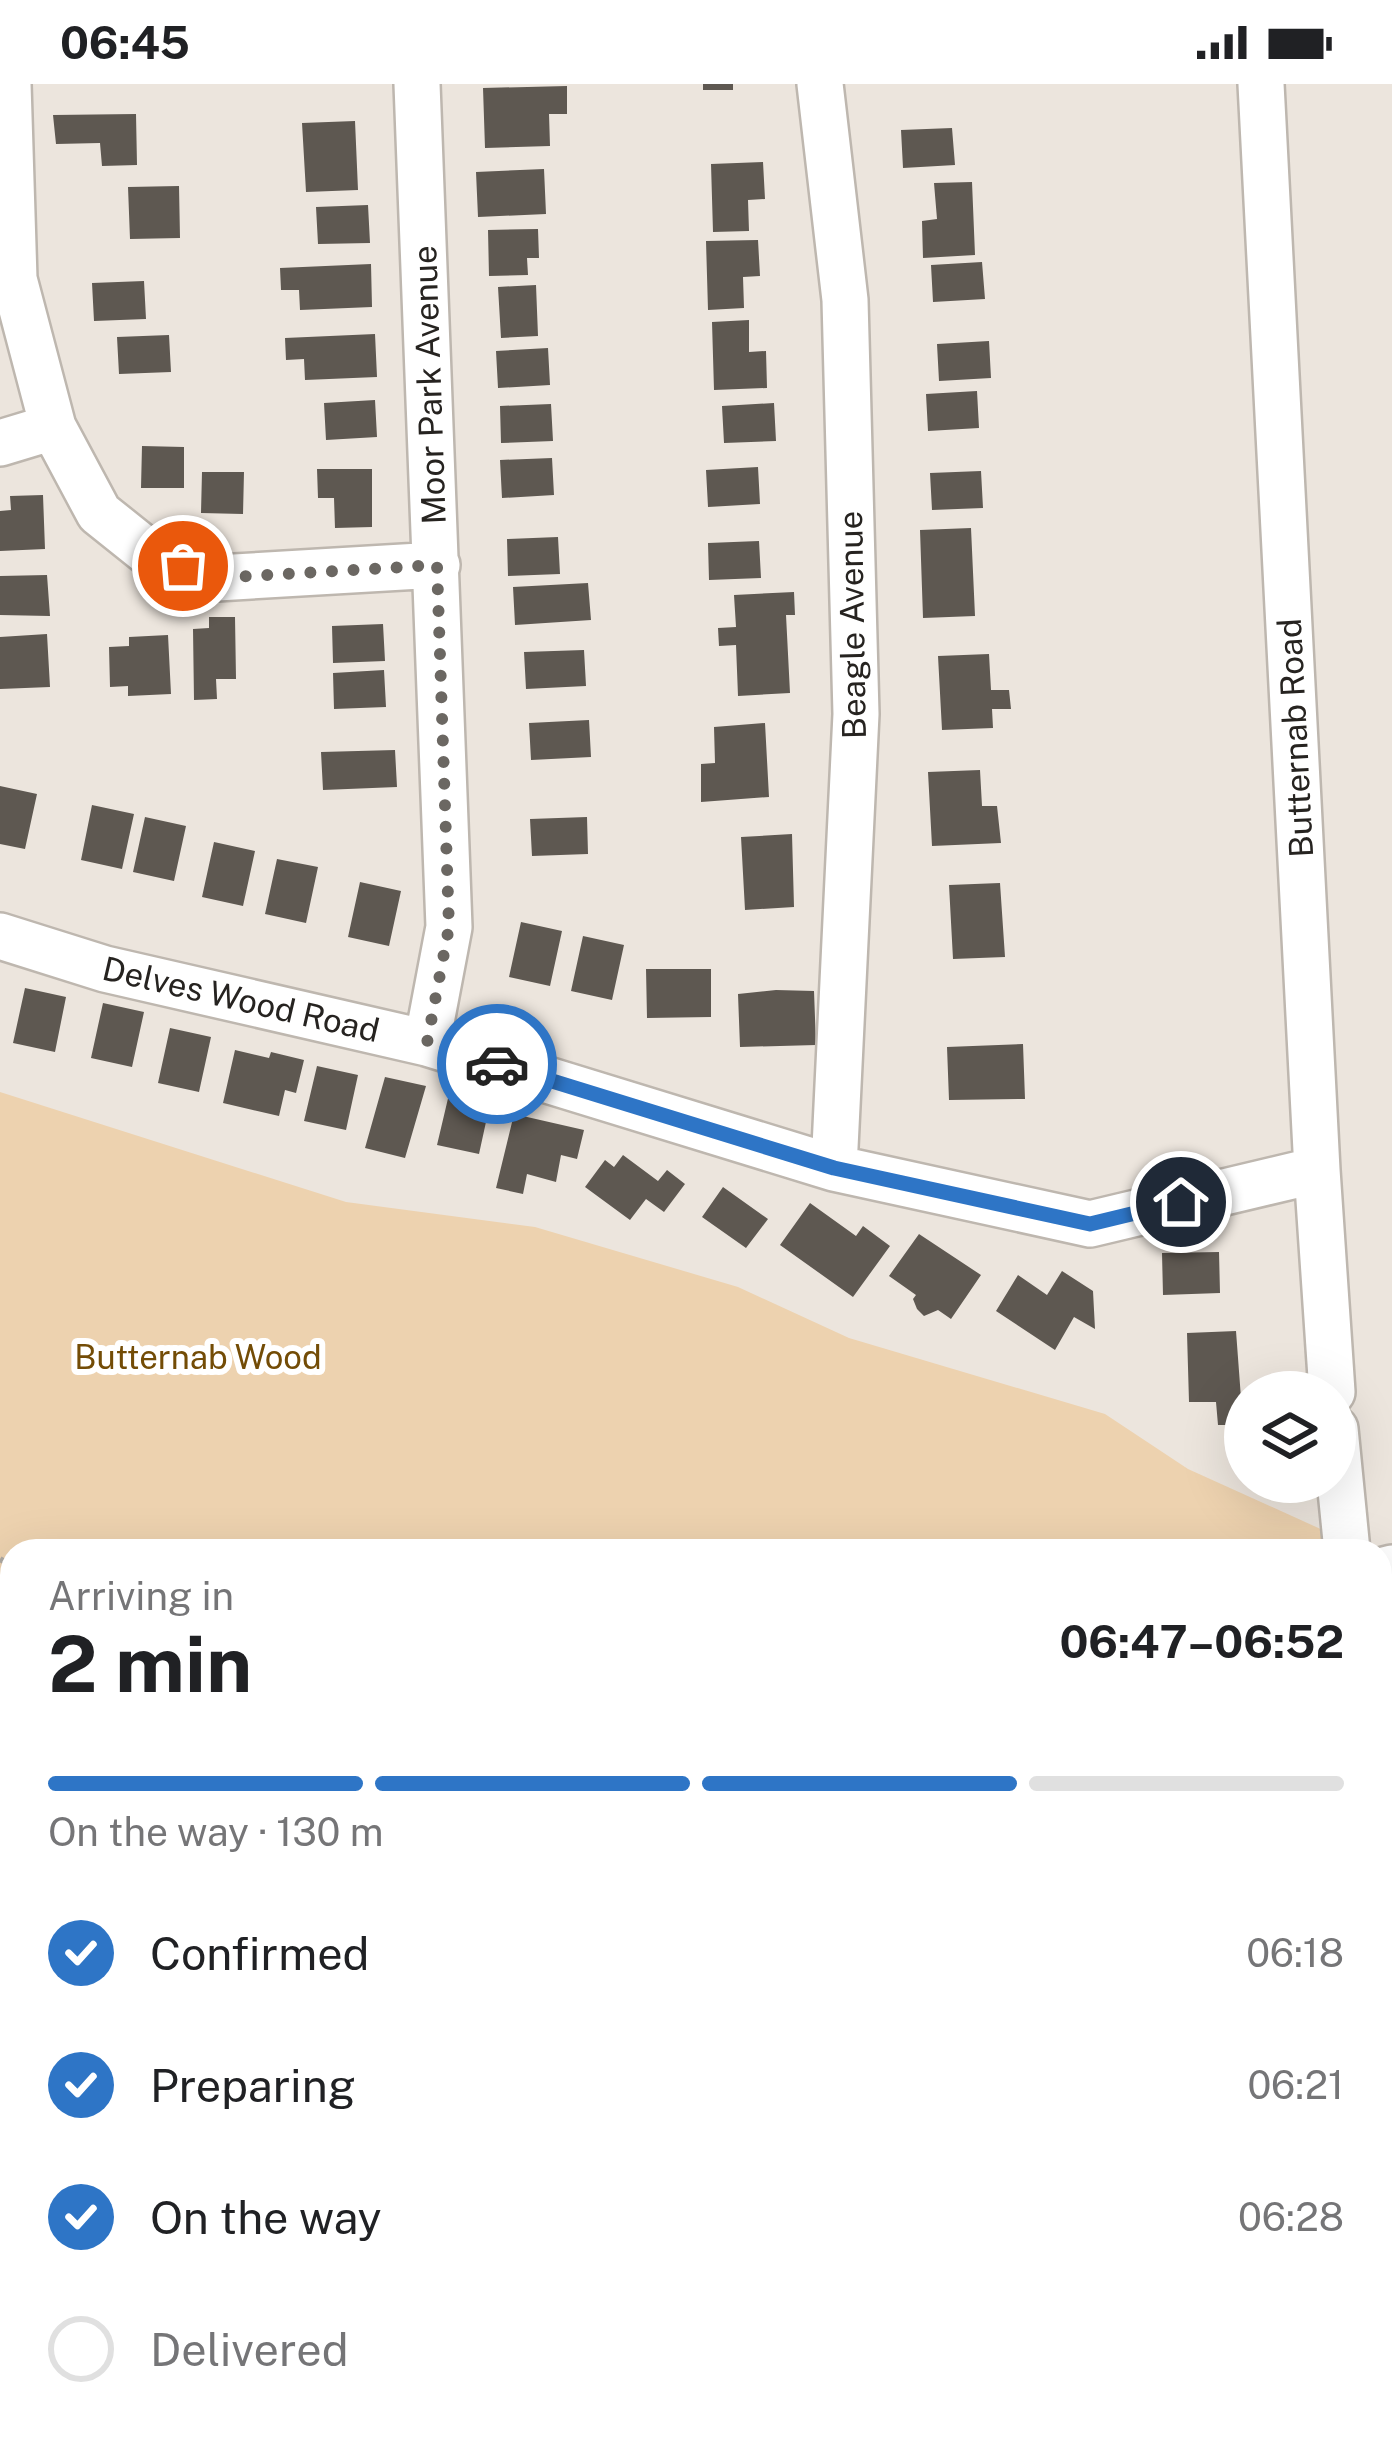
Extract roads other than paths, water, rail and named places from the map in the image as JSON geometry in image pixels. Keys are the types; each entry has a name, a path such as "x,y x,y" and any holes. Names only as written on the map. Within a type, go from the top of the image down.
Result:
{"street":[{"path":"8,84 14,279 53,427 99,513 149,553 217,578 437,565"},
{"name":"Moor Park Avenue","path":"417,84 449,927 427,1043"},
{"name":"Beagle Avenue","path":"820,84 845,300 856,714 834,1168"},
{"name":"Butternab Road","path":"1261,84 1331,1371"},
{"path":"0,443 53,427"},
{"name":"Delves Wood Road","path":"0,936 105,969 427,1043 834,1168 1090,1224 1317,1170"},
{"path":"1342,1503 1346,1539"}],"park label":[{"name":"Butternab Wood","path":"198,1357"}]}
